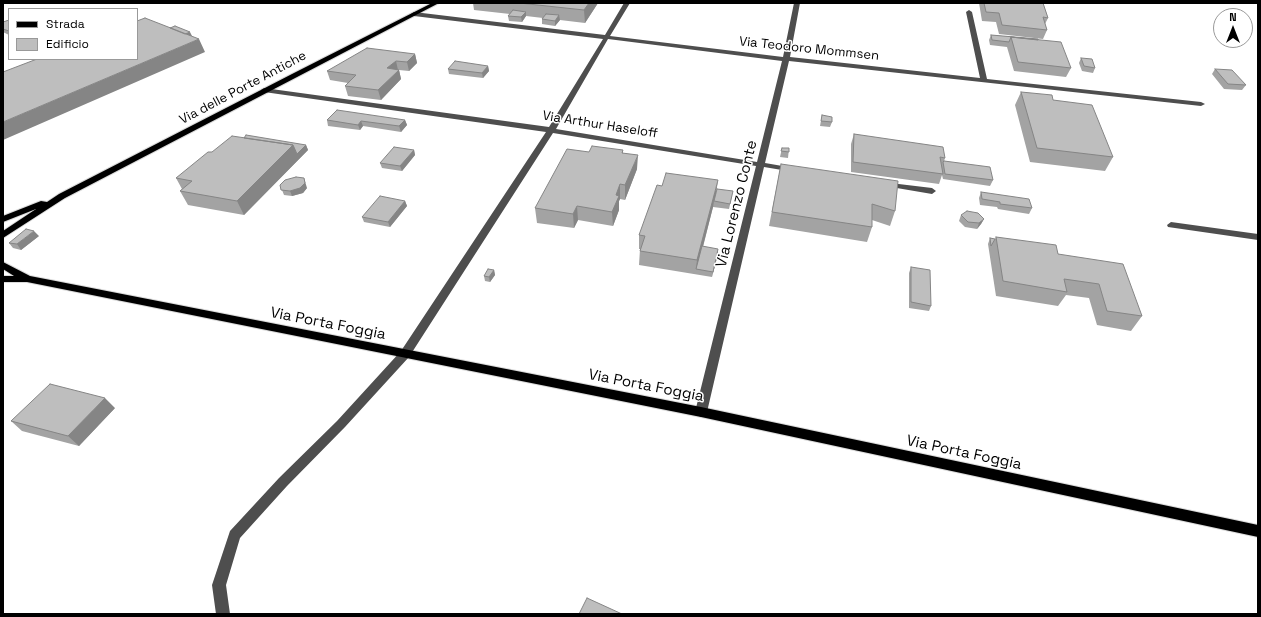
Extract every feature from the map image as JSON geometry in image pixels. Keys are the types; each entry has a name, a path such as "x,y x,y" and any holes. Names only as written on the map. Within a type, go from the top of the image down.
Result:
{"main road":[{"name":"Via delle Porte Antiche","path":"62,196 264,90 436,3"},
{"path":"3,219 62,196"},
{"path":"3,235 62,196"},
{"path":"3,265 27,279"},
{"path":"3,279 27,279"},
{"name":"Via Porta Foggia","path":"27,279 701,412 1258,531"}],"street":[{"path":"223,614 219,585 235,536 283,482 341,424 405,354 551,130 627,3"},
{"name":"Via Lorenzo Conte","path":"701,412 761,165 798,3"},
{"path":"969,12 984,80"},
{"name":"Via Teodoro Mommsen","path":"414,14 786,59 1201,104"},
{"name":"Via Arthur Haseloff","path":"264,90 551,130 800,171"},
{"path":"877,183 932,191"},
{"path":"1171,225 1258,237"}],"building":[{"path":"519,3 589,3 584,10"},
{"path":"984,3 1043,3 1048,18 1043,17 1047,30 1002,25 999,13 986,12"},
{"path":"513,10 526,12 521,17 508,16"},
{"path":"546,14 559,15 555,21 542,19"},
{"path":"145,18 199,39 3,122 3,72 34,60 138,60 138,21"},
{"path":"8,20 8,31 3,29 3,22"},
{"path":"175,26 190,32 185,34 170,28"},
{"path":"991,35 1038,39 1038,40 1011,37 1009,42 992,40"},
{"path":"1011,37 1061,42 1071,68 1018,62"},
{"path":"367,48 415,54 407,62 396,61 387,68 399,70 378,90 345,86 356,75 327,71"},
{"path":"1081,58 1092,59 1095,68 1084,66"},
{"path":"455,61 488,66 482,73 448,69"},
{"path":"1215,69 1232,70 1246,85 1228,84"},
{"path":"1021,92 1052,95 1053,100 1092,105 1113,157 1037,148"},
{"path":"337,110 405,120 399,126 361,121 358,125 327,120"},
{"path":"822,115 832,117 832,122 821,121"},
{"path":"854,134 943,147 945,158 940,157 943,174 853,162"},
{"path":"246,135 306,145 297,154 293,145 244,138"},
{"path":"232,136 293,145 237,201 180,191 192,181 176,178 208,152 212,152"},
{"path":"592,146 623,150 622,153 638,155 625,185 620,184 616,195 619,196 612,212 577,206 573,214 535,208 567,149 589,152"},
{"path":"394,147 414,150 400,166 380,163"},
{"path":"782,148 789,148 789,152 781,151"},
{"path":"944,161 990,167 993,180 945,174"},
{"path":"781,164 898,181 895,211 872,204 872,227 772,212"},
{"path":"666,173 718,180 697,260 640,251 645,236 639,235 657,185 662,186"},
{"path":"296,177 304,178 305,183 300,188 290,191 281,190 280,185 285,180"},
{"path":"717,189 733,191 730,204 714,201"},
{"path":"981,192 1029,199 1032,208 1000,204 1000,202 982,199"},
{"path":"380,196 405,201 388,222 362,217"},
{"path":"967,211 978,213 984,219 979,223 968,222 961,215"},
{"path":"26,229 34,231 17,244 9,243"},
{"path":"996,237 1056,245 1058,254 1123,264 1142,316 1107,311 1099,284 1064,279 1067,292 1003,281"},
{"path":"990,238 995,239 991,246"},
{"path":"702,246 718,249 713,272 696,269"},
{"path":"911,267 930,270 931,306 911,302"},
{"path":"488,269 494,270 489,277 484,276"},
{"path":"50,384 105,398 68,436 11,421"},
{"path":"587,598 622,614 579,614"}]}
